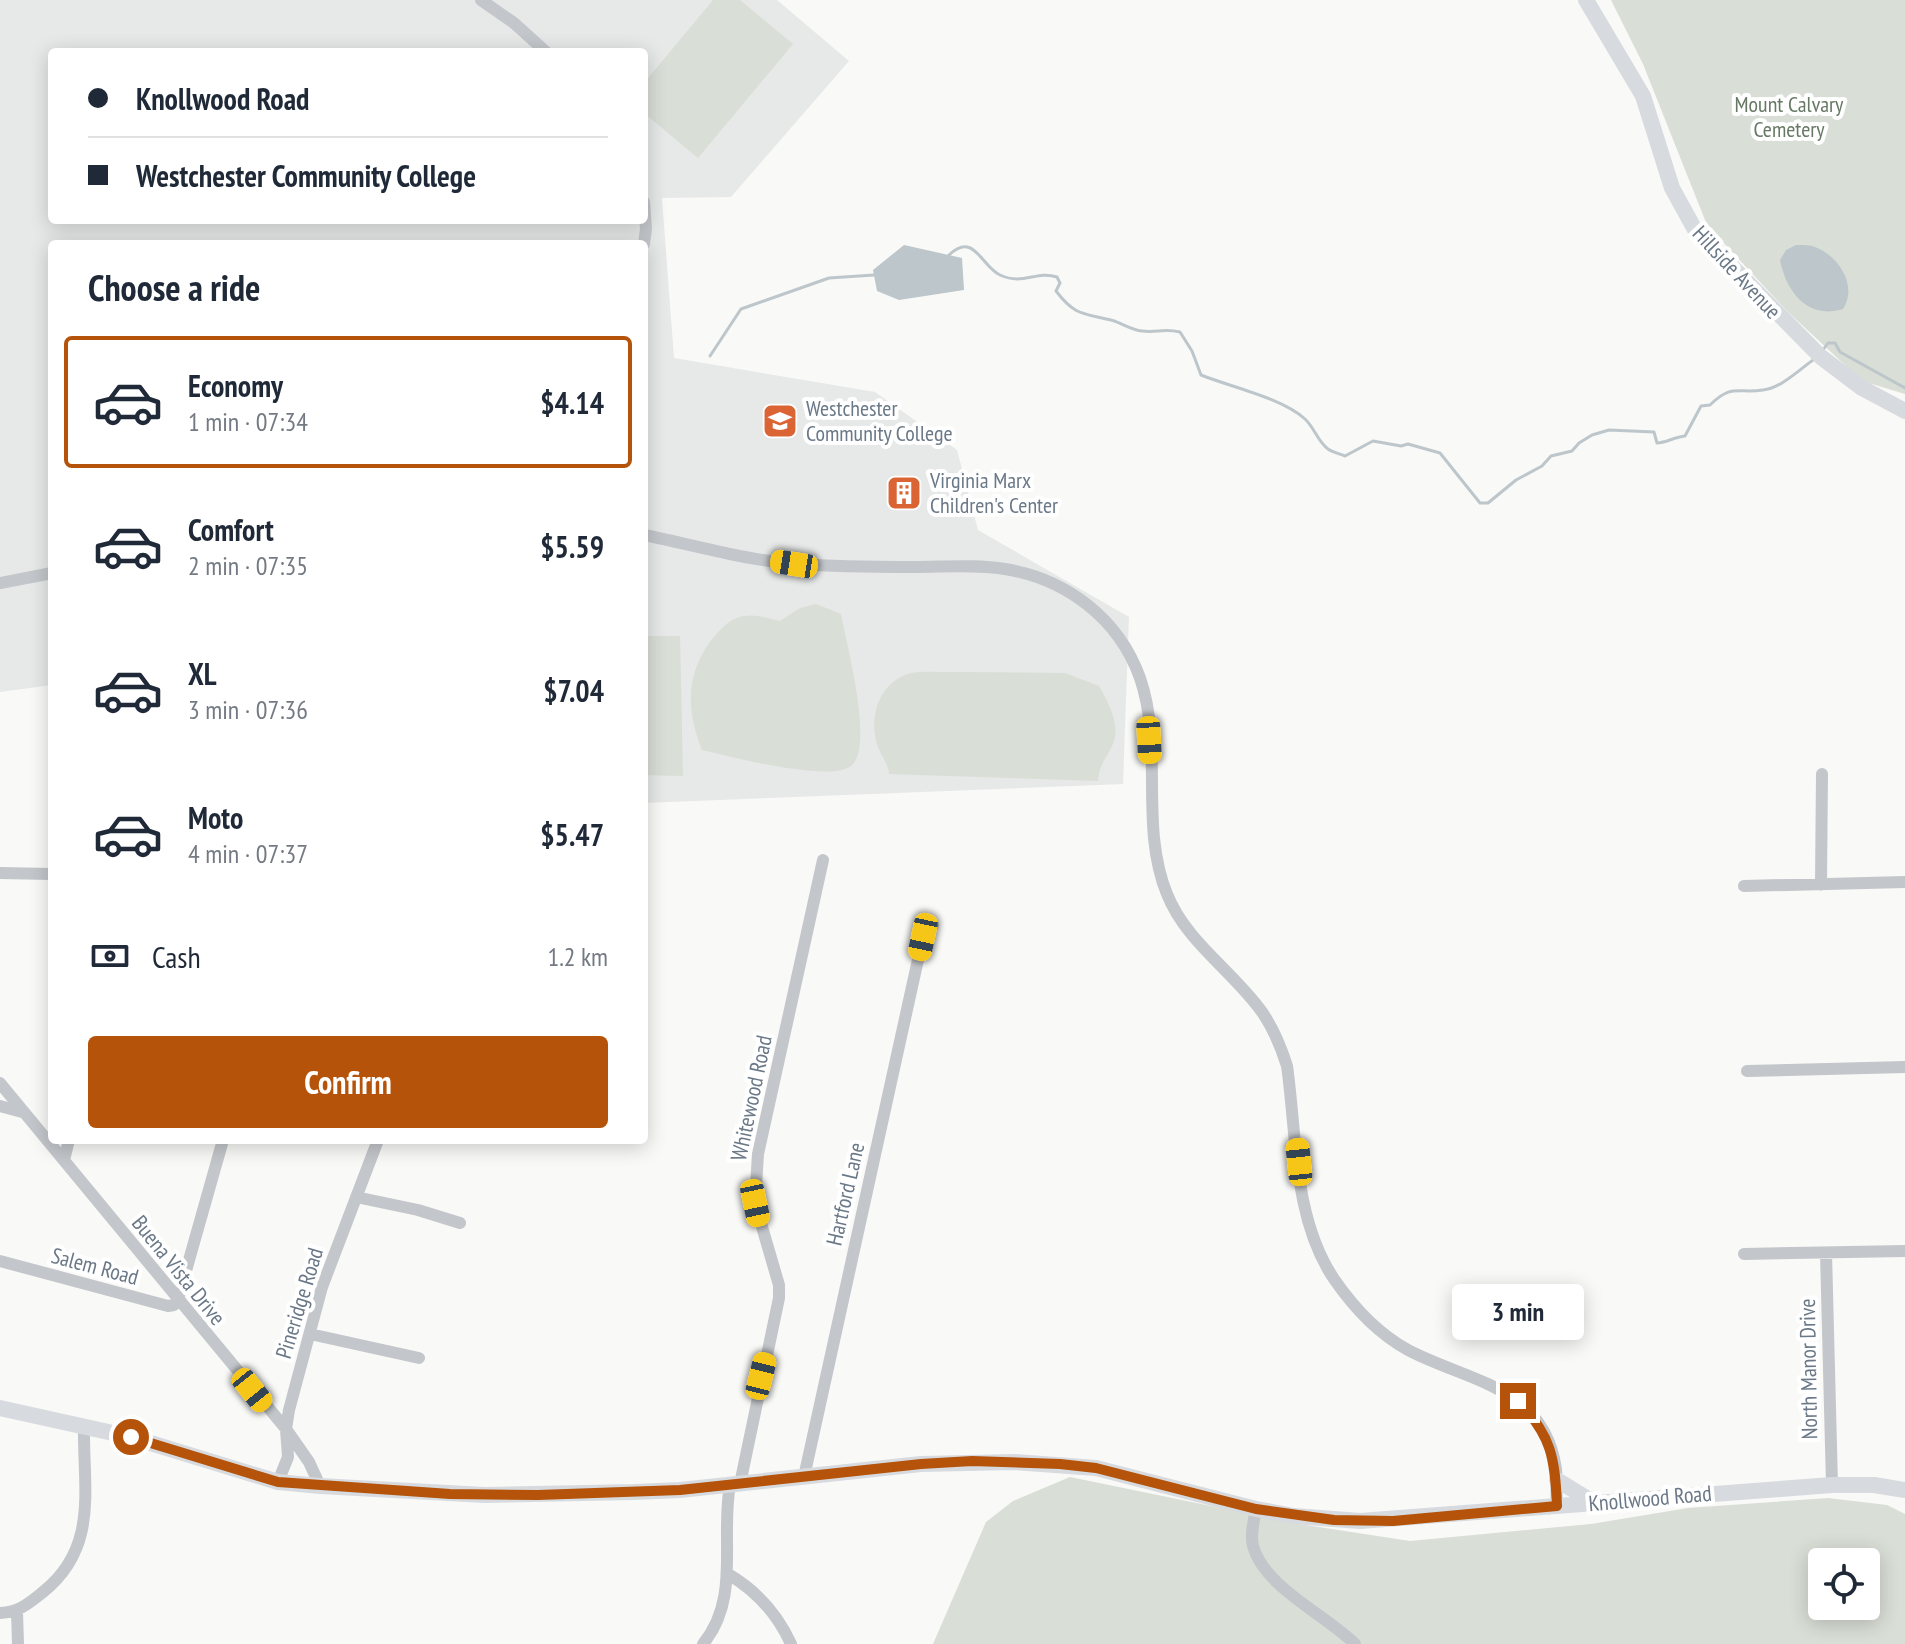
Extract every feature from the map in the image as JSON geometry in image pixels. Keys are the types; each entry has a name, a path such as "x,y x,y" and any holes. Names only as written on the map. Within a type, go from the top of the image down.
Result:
{"main road":[{"name":"Hillside Avenue","path":"1586,0 1643,96 1672,188 1694,228 1821,357 1862,388 1905,411"},
{"name":"Knollwood Road","path":"0,1408 169,1448 278,1482 450,1494 538,1495 680,1490 972,1461 1060,1464 1119,1473 1256,1509 1294,1516 1360,1521 1832,1485 1874,1485 1905,1490"},
{"path":"1557,1480 1594,1503"}],"street":[{"path":"481,0 514,23 542,48"},
{"path":"648,536 794,564 1004,568 1059,585 1097,612 1133,660 1141,682 1148,711 1156,849 1167,896 1195,939 1262,1012 1282,1048 1290,1081 1305,1211 1315,1243 1332,1275 1365,1319 1385,1335 1430,1360 1495,1386 1518,1401 1536,1419 1554,1458 1557,1506"},
{"path":"0,583 48,574"},
{"path":"1821,885 1822,774"},
{"name":"Whitewood Road","path":"735,1484 779,1298 779,1285 755,1203 758,1154 823,860"},
{"path":"0,873 48,874"},
{"path":"1744,886 1905,882"},
{"name":"Hartford Lane","path":"804,1477 923,937 933,925"},
{"path":"1747,1071 1905,1067"},
{"name":"Buena Vista Drive","path":"0,1083 48,1142"},
{"path":"0,1106 22,1112"},
{"name":"Buena Vista Drive","path":"50,1144 286,1429 309,1462 320,1486"},
{"path":"64,1160 68,1144"},
{"path":"178,1299 222,1144"},
{"name":"Pineridge Road","path":"278,1482 288,1457 286,1429 322,1287 376,1144"},
{"path":"356,1197 418,1210 460,1223"},
{"path":"1744,1254 1905,1251"},
{"name":"North Manor Drive","path":"1826,1253 1832,1485"},
{"name":"Salem Road","path":"1,1266 168,1306 174,1305 178,1299"},
{"path":"310,1334 419,1358"},
{"path":"0,1613 17,1612 65,1571 82,1534 85,1514 84,1427"},
{"path":"703,1644 720,1613 728,1574 727,1522 735,1484"},
{"path":"1256,1509 1253,1547 1264,1567 1289,1593 1355,1644"},
{"path":"728,1574 761,1598 775,1614 791,1644"},
{"path":"17,1612 18,1644"}],"shaded area":[{"name":"Westchester Community College","path":"0,0 777,0 849,61 731,197 662,198 674,358 875,392 957,450 978,530 1129,617 1123,784 648,803 648,240 48,240 48,686 0,692"},
{"path":"904,245 962,258 964,290 899,300 877,291 873,270"},
{"path":"1796,245 1808,245 1824,251 1844,273 1848,291 1843,309 1830,311 1809,307 1793,292 1780,260 1786,250"}],"green space":[{"path":"713,0 740,0 793,44 698,158 648,116 648,78"},
{"name":"Mount Calvary Cemetery","path":"1611,0 1905,0 1905,394 1862,381 1787,311 1707,225 1643,64"},
{"path":"816,604 841,614 860,716 858,754 852,765 824,772 803,770 702,750 693,722 691,695 696,669 709,643 725,625 742,616 780,621 800,608"},
{"path":"648,636 680,636 683,776 648,775"},
{"path":"926,672 1065,673 1099,686 1113,714 1115,738 1101,766 1098,781 889,774 877,745 875,720 879,701 898,678"},
{"path":"1070,1477 1299,1524 1410,1541 1591,1524 1688,1508 1828,1498 1887,1505 1905,1514 1905,1644 933,1644 986,1522 1013,1501"}],"waterway":[{"path":"949,255 958,249 971,248 993,271 1008,278 1057,277 1060,283 1056,291 1080,312 1138,330 1180,332 1192,351 1201,375 1283,405 1308,422 1325,446 1334,452 1345,456 1373,441 1401,446 1408,444 1440,453 1480,503 1488,503 1516,480 1542,466 1551,456 1572,451 1592,435 1609,430 1654,432 1657,443 1685,436 1701,406 1710,405 1730,392 1776,386 1813,360"},
{"path":"710,356 741,309 829,278 874,275"},
{"path":"1823,350 1828,343 1835,343 1840,352 1905,388"}],"place":[{"name":"Westchester Community College","path":"780,421"},
{"name":"Virginia Marx Children's Center","path":"904,493"}],"route":[{"path":"131,1437 262,1478 320,1486 485,1495 657,1491 921,1464 1014,1462 1096,1468 1294,1516 1393,1521 1557,1506 1554,1458 1536,1419 1518,1401"}]}
